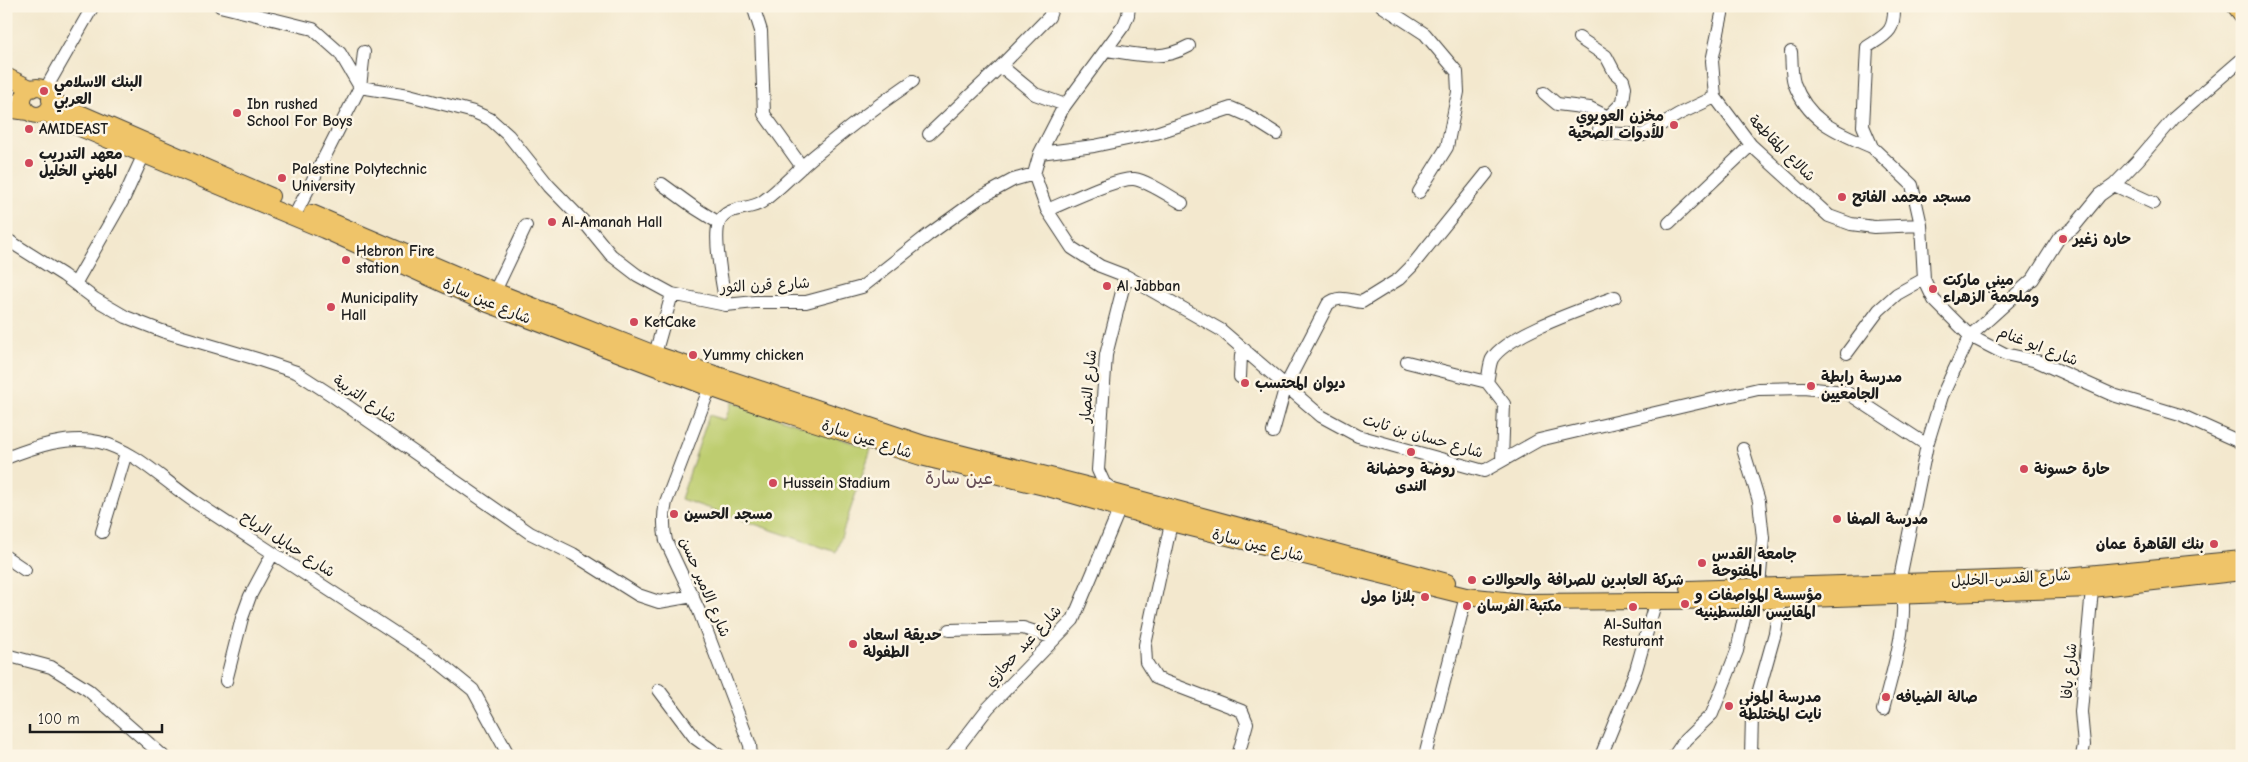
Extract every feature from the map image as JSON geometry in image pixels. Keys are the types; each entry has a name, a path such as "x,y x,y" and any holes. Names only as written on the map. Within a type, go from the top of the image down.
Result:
{"main road":[{"path":"2234,6 2242,15"},
{"path":"6,76 37,101 145,147"},
{"path":"6,109 37,101"},
{"name":"شارع عين سارة","path":"37,101 111,140 145,147 296,212 655,354 712,381"},
{"name":"شارع عين سارة","path":"296,212 488,304 712,381 1119,500 1477,588 1536,591 1780,593"},
{"name":"شارع عين سارة","path":"1119,500 1171,523 1466,596 1523,602 1656,600 1753,593"},
{"name":"شارع القدس-الخليل","path":"1901,589 2056,577 2242,559"},
{"name":"شارع القدس-الخليل","path":"1780,593 1901,589 2092,589 2242,572"}],"street":[{"path":"6,102 37,101 93,6"},
{"path":"220,6 313,29 340,53 360,87"},
{"path":"753,6 761,30 764,114 802,167"},
{"path":"929,134 1001,66 1049,17 1051,11 1049,6"},
{"path":"1034,174 1040,153 1065,105 1126,22 1129,6"},
{"path":"1382,6 1425,34 1457,72 1458,92 1447,147 1418,192"},
{"path":"1579,38 1606,56 1615,73 1624,82 1625,92 1622,102 1599,126 1603,133 1643,135 1679,114 1716,97 1712,61 1722,6"},
{"path":"1872,147 1863,126 1867,47 1889,33 1895,22 1894,6"},
{"path":"1107,50 1157,57 1178,52 1189,46"},
{"path":"296,212 360,87 364,52"},
{"path":"1791,52 1794,82 1810,109 1824,125 1872,147"},
{"path":"1884,710 1904,615 1901,589 1927,445 1942,396 1970,336 2033,279 2059,238 2073,228 2100,195 2114,185 2174,118 2242,59"},
{"path":"1001,66 1035,94 1065,105"},
{"path":"726,305 719,254 719,223 728,212 761,203 875,107 913,81"},
{"name":"شارع قرن الثور","path":"360,87 409,95 483,115 497,124 509,136 549,186 584,222 610,255 637,275 672,294 726,305 755,302 806,302 862,287 928,235 978,199 1013,180 1034,174"},
{"path":"1544,93 1557,104 1590,108 1608,117"},
{"name":"شالاع المقاطعة","path":"1716,97 1752,145 1829,216 1851,224 1874,227 1921,225"},
{"path":"1040,153 1094,146 1156,133 1231,108 1247,115 1277,134"},
{"path":"1669,223 1752,145"},
{"path":"75,284 123,200 145,147"},
{"name":"شارع ابو غنام","path":"1872,147 1912,185 1921,225 1924,279 1934,300 1970,336 2005,354 2037,362 2118,397 2180,415 2242,442"},
{"path":"1274,432 1286,385 1328,304 1334,299 1341,298 1362,302 1399,279 1487,173"},
{"name":"شارع حسان بن ثابت","path":"1034,174 1047,210 1072,248 1100,266 1126,276 1221,330 1321,416 1358,436 1484,471 1539,440 1758,389 1794,388 1846,392 1927,445"},
{"path":"1047,210 1103,187 1131,179 1140,181 1182,203"},
{"path":"662,184 719,223"},
{"path":"2114,185 2153,203"},
{"path":"494,291 526,226"},
{"name":"شارع التربية","path":"6,239 126,317 162,331 257,358 296,372 530,533 573,554 638,595 659,602 692,596"},
{"name":"شارع النصار","path":"1119,500 1104,483 1098,470 1106,355 1126,276"},
{"path":"1846,353 1879,310 1897,294 1924,279"},
{"path":"655,354 672,294"},
{"path":"1487,382 1491,360 1503,347 1546,324 1615,297"},
{"path":"1240,377 1241,355 1245,350"},
{"path":"1407,362 1487,382 1504,404 1502,460"},
{"name":"شارع الامير حسن","path":"712,381 666,502 663,518 666,541 692,596 750,745 751,756"},
{"name":"شارع حبايل الرياح","path":"6,458 35,447 77,440 99,442 126,453 193,500 436,660 473,690 509,756"},
{"path":"1674,756 1685,740 1712,714 1736,651 1753,593 1763,538 1759,501 1743,449"},
{"path":"102,532 126,453"},
{"name":"شارع عبد حجازي","path":"951,756 988,708 1073,620 1119,500"},
{"path":"1171,523 1145,645 1146,662 1156,678 1242,711 1247,723 1238,756"},
{"path":"226,681 247,604 273,553"},
{"path":"6,557 25,570"},
{"name":"شارع يافا","path":"2082,756 2084,745 2081,712 2092,589"},
{"path":"1750,756 1752,715 1775,632 1780,593"},
{"path":"1425,756 1466,596"},
{"path":"1601,756 1636,670 1656,600"},
{"path":"949,630 1023,628 1054,638"},
{"path":"6,655 51,667 88,690 163,756"},
{"path":"659,690 695,738 720,756"}],"green space":[{"name":"Hussein Stadium","path":"732,402 871,449 836,552 681,499 709,415 725,420"}],"place":[{"name":"البنك الاسلامي العربي","path":"44,91"},
{"name":"Ibn rushed School For Boys","path":"237,113"},
{"name":"مخزن العويوي للأدوات الصحية","path":"1674,125"},
{"name":"AMIDEAST","path":"29,129"},
{"name":"معهد التدريب المهني الخليل","path":"29,163"},
{"name":"Palestine Polytechnic University","path":"282,178"},
{"name":"مسجد محمد الفاتح","path":"1842,197"},
{"name":"Al-Amanah Hall","path":"552,222"},
{"name":"حاره زغير","path":"2063,239"},
{"name":"Hebron Fire station","path":"346,260"},
{"name":"Al Jabban","path":"1107,286"},
{"name":"ميني ماركت وملحمة الزهراء","path":"1933,289"},
{"name":"Municipality Hall","path":"331,307"},
{"name":"KetCake","path":"634,322"},
{"name":"Yummy chicken","path":"693,355"},
{"name":"ديوان المحتسب","path":"1245,383"},
{"name":"مدرسة رابطة الجامعيين","path":"1811,386"},
{"name":"روضة وحضانة الندى","path":"1411,452"},
{"name":"حارة حسونة","path":"2024,469"},
{"name":"Hussein Stadium","path":"773,483"},
{"name":"مسجد الحسين","path":"674,514"},
{"name":"مدرسة الصفا","path":"1837,519"},
{"name":"بنك القاهرة عمان","path":"2214,544"},
{"name":"جامعة القدس المفتوحة","path":"1702,563"},
{"name":"شركة العابدين للصرافة والحوالات","path":"1472,580"},
{"name":"بلازا مول","path":"1425,597"},
{"name":"مؤسسة المواصفات و المقاييس الفلسطينيه","path":"1685,604"},
{"name":"مكتبة الفرسان","path":"1467,606"},
{"name":"Al-Sultan Resturant","path":"1633,607"},
{"name":"حديقة اسعاد الطفولة","path":"853,644"},
{"name":"صالة الضيافه","path":"1886,697"},
{"name":"مدرسة الموني نايت المختلطة","path":"1729,706"}],"district":[{"name":"عين سارة","path":"959,478"}]}
